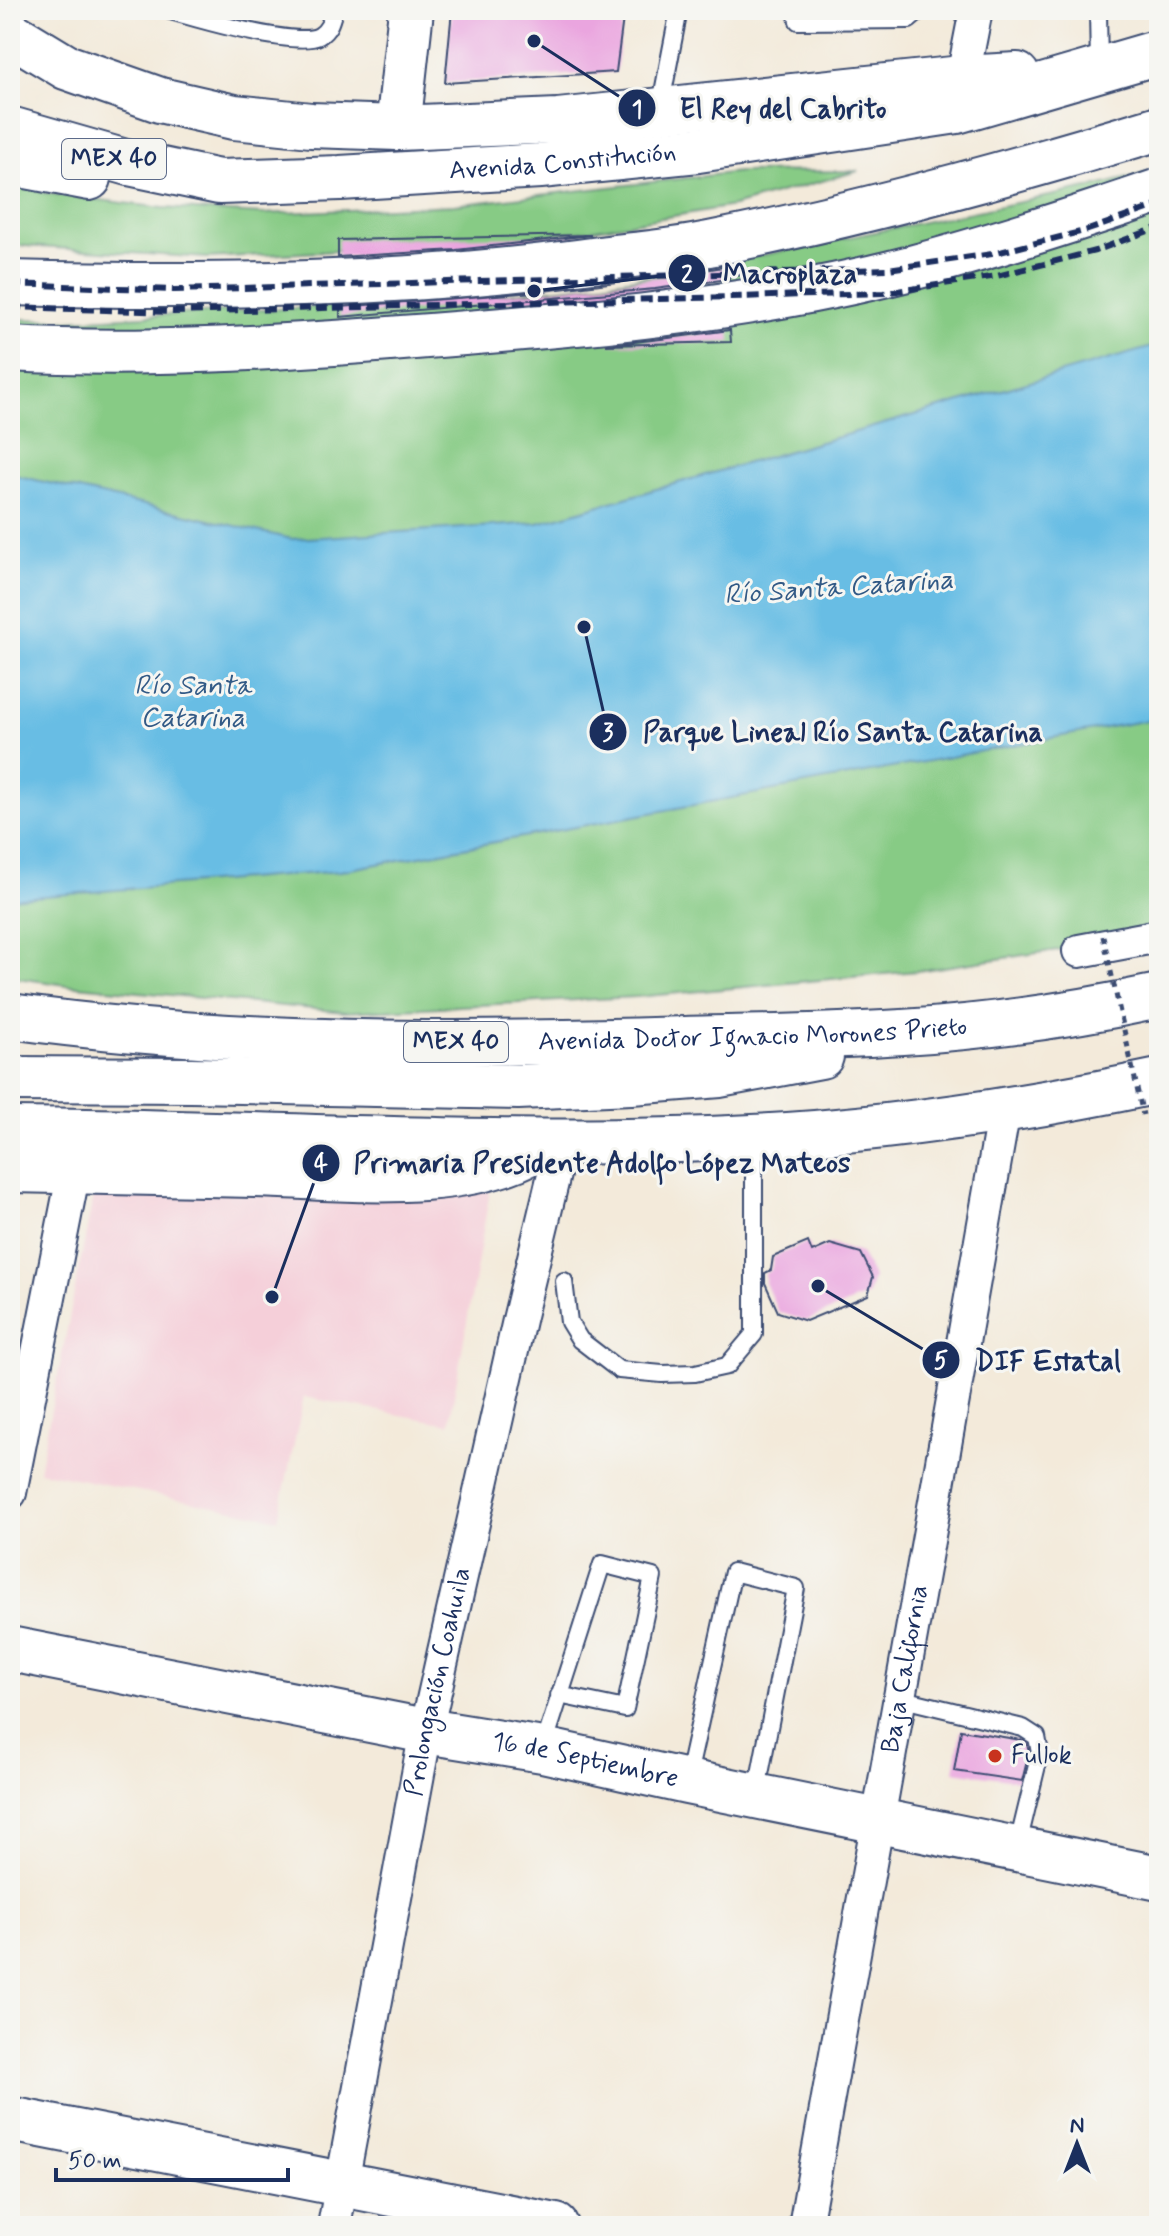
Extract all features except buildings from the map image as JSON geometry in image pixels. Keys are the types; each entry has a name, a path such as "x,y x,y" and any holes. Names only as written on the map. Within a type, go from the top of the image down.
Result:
{"main road":[{"path":"398,128 411,10"},
{"path":"10,33 66,67 160,100 234,117 311,125 398,128 558,121 660,110 959,94"},
{"name":"Avenida Constitución","path":"10,129 129,163 219,182 540,166 698,150 959,94 1099,70 1159,52"},
{"path":"10,283 145,286 300,284 431,278 566,264 722,241 886,204 1159,128"},
{"path":"10,163 83,178 219,182"},
{"path":"10,349 97,352 321,344 595,323 769,298 909,269 1034,233 1159,191"},
{"name":"Avenida Doctor Ignacio Morones Prieto","path":"10,1016 243,1038 521,1043 903,1032 1056,1015 1159,996"},
{"path":"10,1079 518,1087 631,1082 720,1075 807,1060 903,1032"},
{"path":"10,1130 557,1141 754,1137 1004,1110 1151,1098"},
{"path":"10,1170 378,1178 455,1176 495,1167 557,1141"},
{"name":"16 de Septiembre","path":"10,1649 426,1731 543,1750 1159,1878"},
{"path":"10,2119 556,2226"}],"street":[{"path":"959,94 976,10"},
{"path":"1091,944 1159,936"},
{"name":"Baja California","path":"805,2226 880,1822 899,1698 1004,1110"},
{"name":"Prolongación Coahuila","path":"334,2226 426,1731 557,1141"},
{"path":"10,1493 74,1171"}],"lane":[{"path":"167,10 300,40 317,37 326,30 334,10"},
{"path":"660,110 679,10"},
{"path":"796,10 798,21 852,14 909,20 921,10"},
{"path":"1098,10 1099,70"},
{"path":"564,1281 569,1322 580,1340 619,1370 695,1373 727,1366 754,1334 754,1137"},
{"path":"543,1750 559,1695 602,1564 653,1577 625,1709 559,1695"},
{"path":"687,1782 733,1572 796,1588 756,1796"},
{"path":"899,1698 1023,1728 1037,1737 1038,1763 1017,1850"}],"path":[{"path":"1091,944 1151,1098"}],"shaded area":[{"path":"110,1187 490,1191 449,1424 304,1397 278,1519 39,1471 93,1198"}],"green space":[{"path":"1159,170 1159,935 917,971 636,997 344,1012 10,977 10,319 67,320 451,300 597,284 705,267 1093,187"},
{"path":"858,171 733,206 590,230 430,246 207,258 10,245 10,180 45,193 163,208 262,214 454,205 739,172"}],"water":[{"name":"Río Santa Catarina","path":"1159,345 1159,718 340,871 10,899 10,474 292,539 538,523"}],"railway":[{"path":"10,284 175,290 888,269 992,254 1088,230 1159,205"},
{"path":"10,307 173,312 884,293 997,276 1095,251 1159,227"}],"place":[{"name":"El Rey del Cabrito","path":"534,41"},
{"name":"Macroplaza","path":"534,291"},
{"name":"Parque Lineal Río Santa Catarina","path":"584,627"},
{"name":"DIF Estatal","path":"818,1286"},
{"name":"Primaria Presidente Adolfo López Mateos","path":"272,1297"},
{"name":"Fullok","path":"995,1756"}]}
